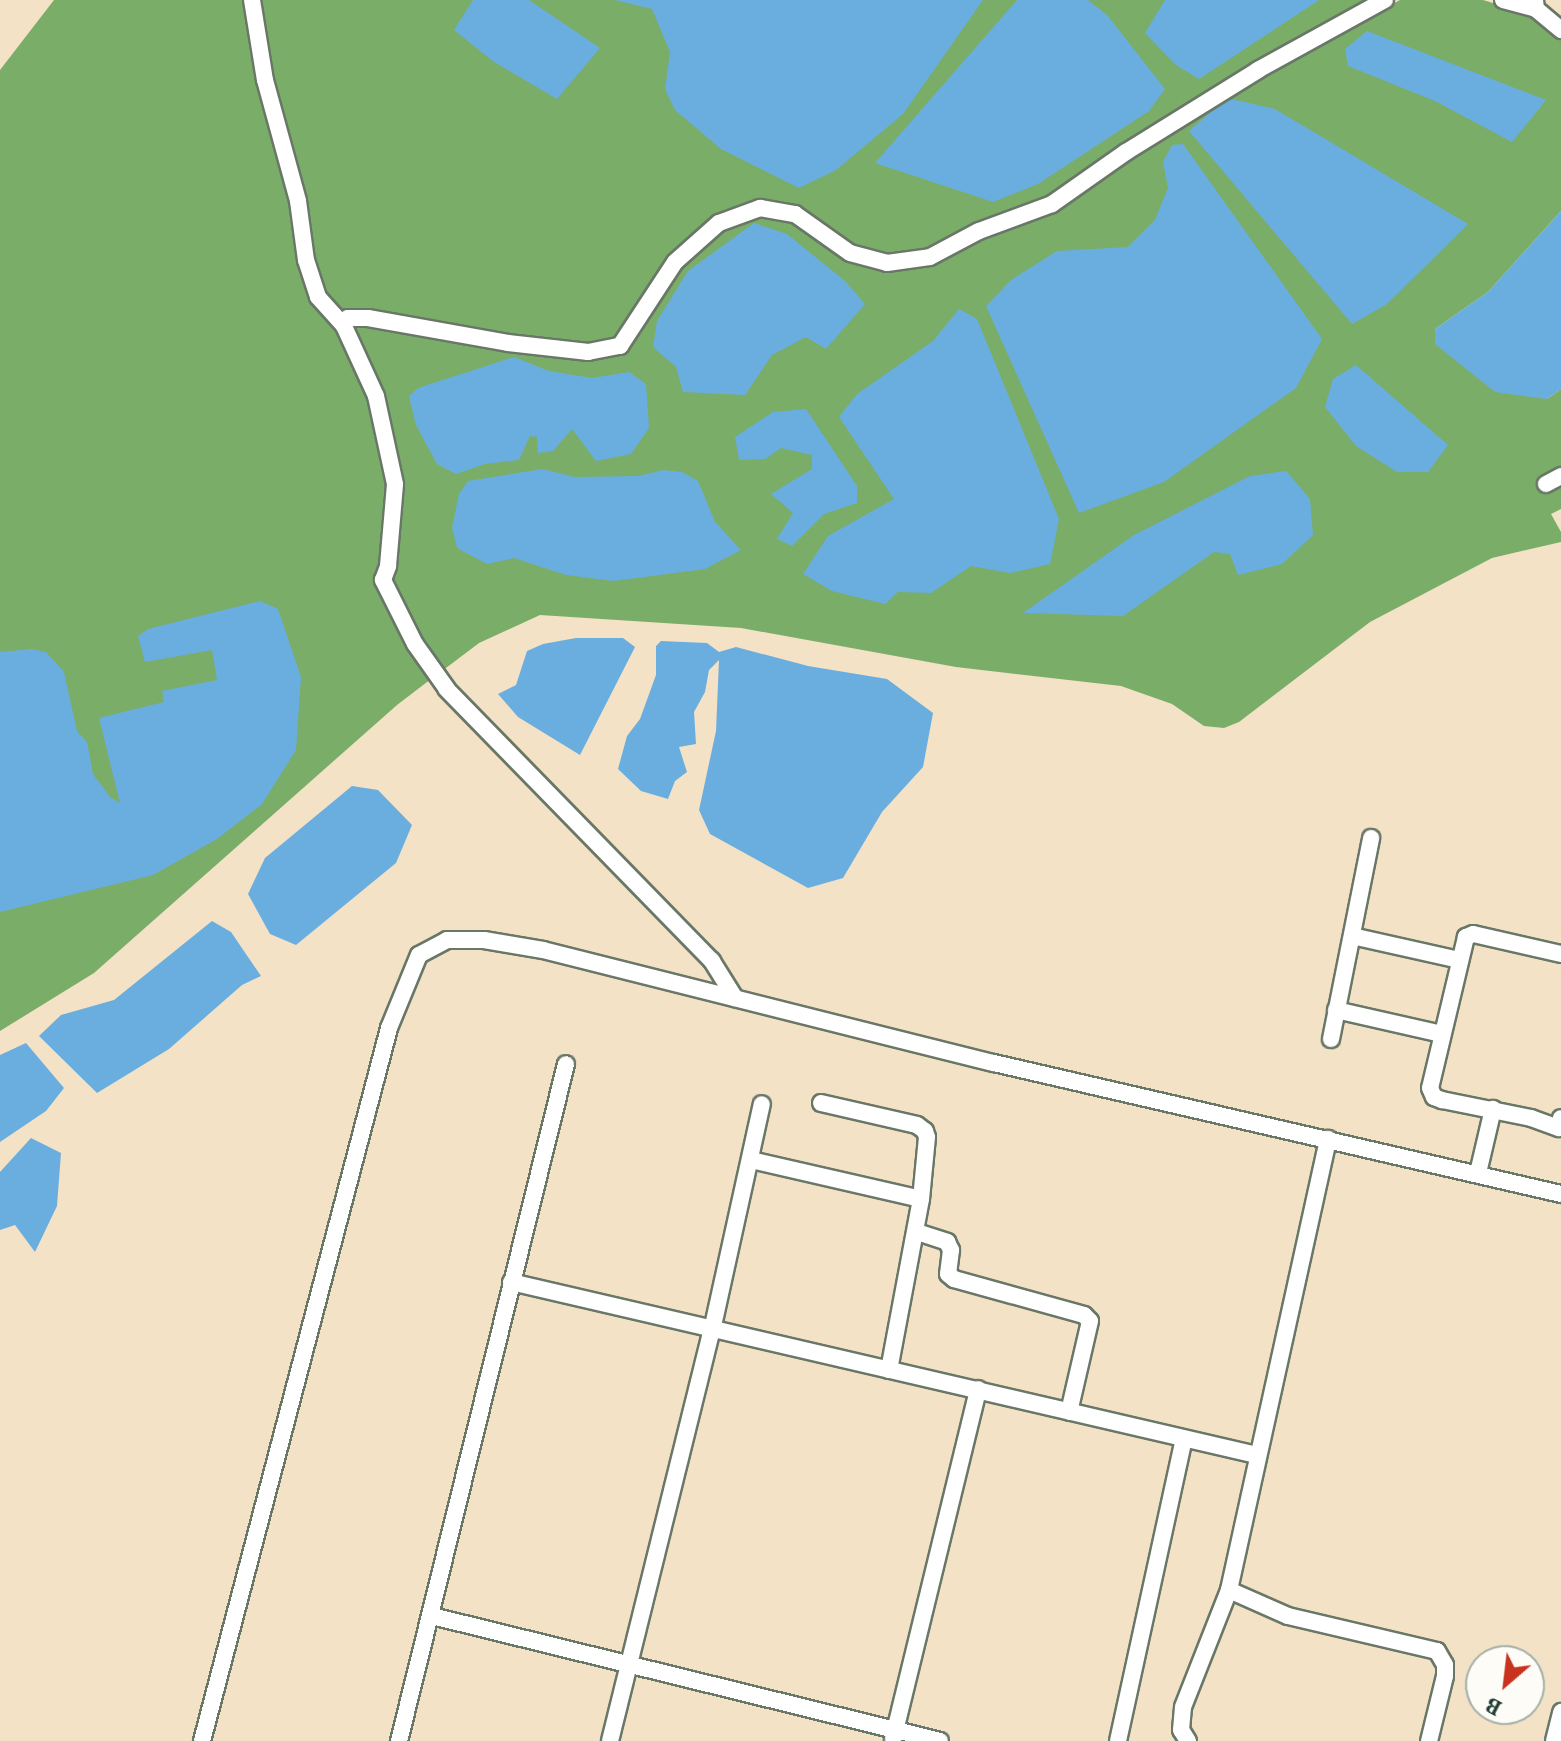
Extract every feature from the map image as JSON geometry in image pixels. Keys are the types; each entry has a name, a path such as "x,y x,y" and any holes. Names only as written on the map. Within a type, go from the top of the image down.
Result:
{"street":[{"path":"252,0 265,80 298,201 306,260 318,297 344,326 371,383 386,435 395,484 388,566 383,580 415,644 447,689 712,961 735,998"},
{"path":"344,326 348,318 368,318 508,343 588,352 620,346 675,262 719,223 760,208 795,214 850,253 887,263 930,257 979,231 1052,204 1126,152 1258,70 1385,0"},
{"path":"1503,0 1536,5 1561,30"},
{"path":"1331,1039 1371,838"},
{"path":"1560,1126 1434,1097 1430,1088 1466,937 1473,934 1561,954"},
{"path":"1352,936 1459,960"},
{"path":"202,1741 389,1028 419,955 447,940 484,940 543,950 994,1063 1561,1194"},
{"path":"1336,1010 1442,1034"},
{"path":"399,1741 566,1064"},
{"path":"821,1103 917,1125 927,1137 917,1232 889,1370"},
{"path":"610,1741 713,1326 762,1104"},
{"path":"1478,1173 1493,1109"},
{"path":"1188,1741 1181,1730 1183,1707 1229,1590 1328,1139"},
{"path":"751,1160 921,1199"},
{"path":"917,1232 947,1242 951,1250 948,1274 954,1279 1084,1315 1090,1321 1069,1412"},
{"path":"511,1282 713,1326 1257,1455"},
{"path":"894,1736 978,1389"},
{"path":"1118,1741 1184,1439"},
{"path":"1229,1590 1288,1616 1437,1651 1445,1665 1445,1676 1429,1741"},
{"path":"432,1616 894,1736 940,1741"},
{"path":"1554,1741 1561,1712"}],"green space":[{"path":"54,0 1374,0 1048,199 928,251 887,257 853,247 796,208 716,218 616,341 588,346 345,312 389,485 382,565 431,679 397,705 94,973 0,1031 0,70"},
{"path":"1400,0 1483,0 1533,15 1561,37 1561,211 1488,292 1435,329 1547,399 1561,389 1561,509 1551,514 1561,532 1561,542 1492,558 1370,622 1239,722 1224,728 1204,726 1172,704 1121,686 956,667 741,628 540,615 479,643 442,671 420,641 389,580 394,568 402,484 382,393 352,324 623,352 679,267 722,228 760,214 792,220 886,270 1056,210 1130,156 1264,73"}],"water":[{"path":"473,0 529,0 600,48 557,99 494,62 454,30"},
{"path":"615,0 983,0 903,114 836,170 799,188 721,149 675,110 665,89 670,52 652,9"},
{"path":"1017,0 1088,0 1107,15 1165,89 1149,111 1038,184 993,202 875,163"},
{"path":"1165,0 1319,0 1199,79 1176,65 1145,33"},
{"path":"1367,31 1546,100 1512,142 1435,101 1348,66 1345,49"},
{"path":"1227,98 1275,109 1468,224 1387,304 1352,324 1189,131"},
{"path":"1183,144 1322,339 1296,388 1164,482 1079,513 986,306 1011,280 1057,251 1128,247 1155,220 1168,188 1163,162 1172,145"},
{"path":"1561,211 1561,389 1547,399 1495,392 1435,344 1435,329 1488,292"},
{"path":"754,223 787,234 845,281 865,304 826,349 806,337 772,355 745,395 683,392 676,367 653,347 657,321 688,271"},
{"path":"959,309 977,319 1059,519 1050,564 1010,573 971,566 931,593 898,592 885,604 832,591 803,574 828,536 894,499 839,417 857,394 933,341"},
{"path":"514,357 549,371 592,378 629,372 646,384 649,428 631,454 596,461 572,429 553,451 538,453 537,437 530,436 519,460 485,464 456,474 437,464 416,425 409,396 418,388"},
{"path":"1356,365 1448,445 1428,472 1397,472 1356,446 1325,407 1333,379"},
{"path":"806,409 857,486 857,503 824,514 792,546 777,539 793,513 771,494 812,469 812,455 781,448 765,459 739,460 735,437 773,412"},
{"path":"542,469 575,477 638,476 664,470 682,472 698,481 715,522 741,550 705,569 614,581 566,575 514,558 487,564 457,548 452,528 459,494 468,481"},
{"path":"1286,471 1310,499 1313,535 1282,564 1238,575 1230,554 1214,552 1123,616 1023,613 1134,535 1250,476"},
{"path":"260,601 278,609 301,677 296,750 262,804 217,839 153,875 0,912 0,652 32,649 46,652 64,672 77,731 87,742 93,774 110,797 120,803 99,718 164,702 162,691 217,680 212,650 145,662 138,636 148,629"},
{"path":"576,638 623,638 635,647 580,755 518,717 498,694 516,685 527,651 543,644"},
{"path":"661,641 707,643 719,652 736,647 808,666 887,679 933,713 923,767 882,812 843,878 808,888 710,834 699,810 716,731 719,660 709,670 705,692 694,712 696,744 679,747 687,772 675,781 668,799 641,791 618,769 627,736 640,719 656,675 656,646"},
{"path":"352,786 378,790 412,825 396,863 296,945 270,934 248,894 265,858"},
{"path":"212,921 231,932 261,976 242,985 169,1049 97,1093 39,1036 61,1015 114,1000"},
{"path":"26,1043 64,1088 46,1111 0,1142 0,1055"},
{"path":"31,1138 61,1153 57,1206 35,1252 15,1225 0,1230 0,1172"}]}
